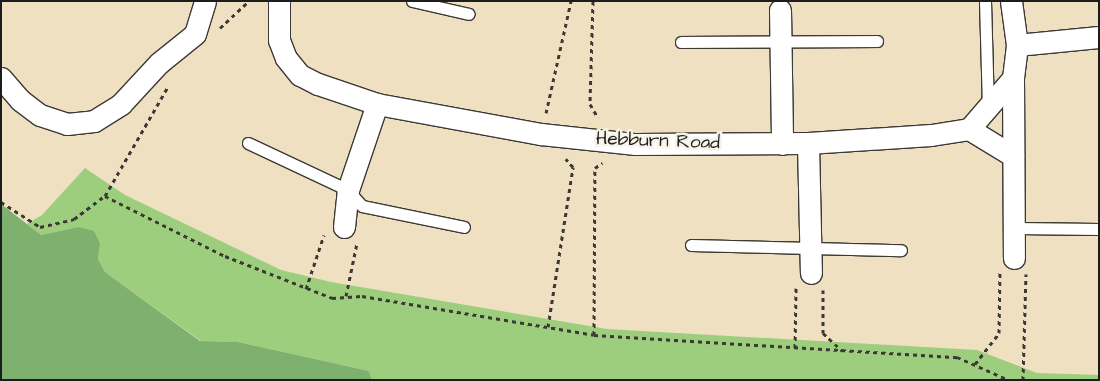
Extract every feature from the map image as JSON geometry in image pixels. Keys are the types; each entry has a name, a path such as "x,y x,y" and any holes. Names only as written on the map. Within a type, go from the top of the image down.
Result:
{"street":[{"path":"1,78 20,100 40,115 67,124 94,121 121,104 159,62 194,34 205,1"},
{"name":"Hebburn Road","path":"279,1 279,40 286,58 300,75 377,104 542,134 635,144 808,143 931,135 969,129"},
{"path":"1011,1 1017,45 1013,78 1014,258"},
{"path":"780,10 782,144"},
{"path":"1017,45 1099,37"},
{"path":"1013,78 969,129 1013,156"},
{"path":"344,227 348,190 377,104"},
{"path":"808,143 811,273"}],"lane":[{"path":"412,1 469,14"},
{"path":"985,1 988,107"},
{"path":"681,42 877,41"},
{"path":"248,143 348,190 362,206 464,227"},
{"path":"1015,228 1099,230"},
{"path":"691,245 901,250"}],"path":[{"path":"218,31 249,1"},
{"path":"545,116 571,1"},
{"path":"592,1 590,104 601,123"},
{"path":"1,202 40,227 74,219 105,196 170,83"},
{"path":"548,327 573,167 562,155"},
{"path":"594,335 595,168 606,159"},
{"path":"105,196 225,256 332,298 362,296 594,335 957,358 976,364 1009,380"},
{"path":"306,289 328,221 360,232 346,296"},
{"path":"976,364 999,333 1000,258 1026,258 1024,380"},
{"path":"794,348 796,272 822,274 823,333 842,351"}],"green space":[{"path":"85,168 125,195 281,270 331,282 607,329 977,350 1037,373 1099,375 1099,380 372,380 369,371 238,342 201,341 105,272 98,259 100,244 78,227 41,235 27,224 42,215"},
{"path":"1,204 41,235 78,227 94,231 100,244 98,259 105,272 200,341 238,342 369,371 372,380 1,380"}]}
